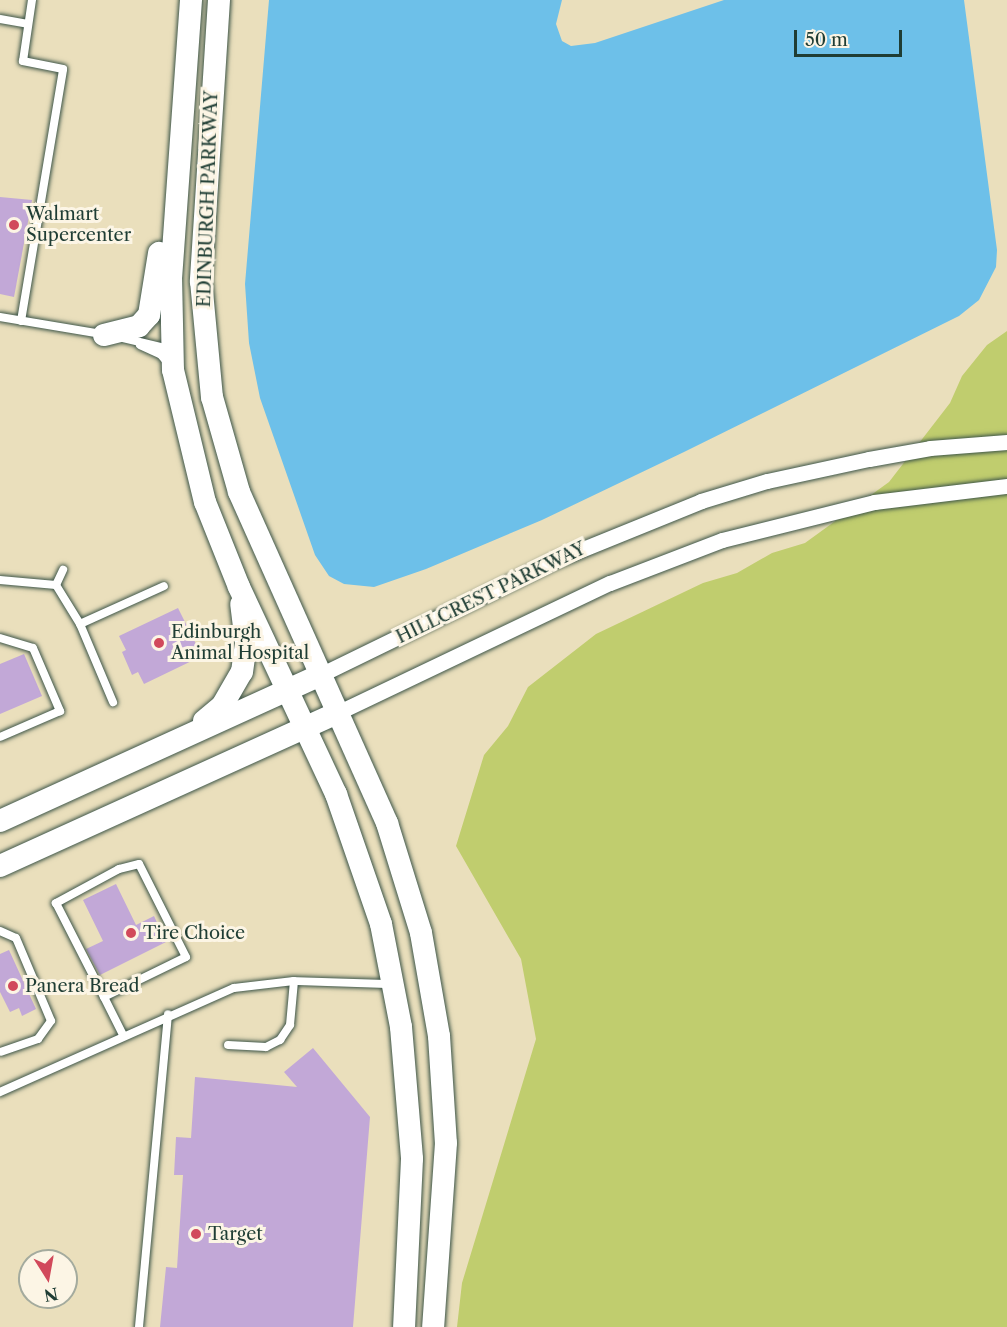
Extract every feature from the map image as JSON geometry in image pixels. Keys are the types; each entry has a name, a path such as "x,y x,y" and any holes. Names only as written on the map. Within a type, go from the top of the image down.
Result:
{"main road":[{"name":"EDINBURGH PARKWAY","path":"191,0 171,276 172,361 205,502 239,587 307,726 366,874 395,984 405,1063 413,1186 404,1327"},
{"name":"EDINBURGH PARKWAY","path":"219,0 201,281 212,397 250,520 339,712 398,854 421,933 436,1011 447,1168 433,1327"},
{"path":"104,335 139,326 149,315 167,183 180,134"},
{"path":"172,361 197,372 212,397"},
{"path":"165,746 222,706 242,672 246,643 239,587"},
{"name":"HILLCREST PARKWAY","path":"0,822 322,674"},
{"path":"0,866 339,712"}],"street":[{"name":"HILLCREST PARKWAY","path":"322,674 556,560 700,501 767,481 869,459 930,448 1007,442"},
{"path":"339,712 610,583 722,540 874,502 1007,486"}],"lane":[{"path":"21,321 63,69 23,61 32,0"},
{"path":"0,19 27,24"},
{"path":"0,317 160,344 172,361"},
{"path":"104,335 117,341 144,345 172,361"},
{"path":"56,585 63,570"},
{"path":"0,580 56,585"},
{"path":"56,585 80,624 113,702"},
{"path":"80,624 164,586"},
{"path":"0,638 33,648 60,711 0,737"},
{"path":"104,997 186,957 139,864 118,869 56,903 123,1035"},
{"path":"0,931 16,938 51,1012 51,1021 38,1039 0,1052"},
{"path":"0,1092 168,1014 234,988 294,981 395,984"},
{"path":"228,1045 266,1047 280,1040 290,1025 294,981"},
{"path":"139,1327 168,1014"}],"green space":[{"path":"1007,331 1007,1327 457,1327 462,1283 536,1039 521,959 456,846 484,755 508,726 528,687 596,634 703,583 737,573 772,553 805,543 889,482 950,403 962,376 987,345"}],"water":[{"path":"269,0 562,0 556,24 562,41 571,46 595,43 724,0 964,0 997,250 996,267 979,300 959,316 684,452 542,520 426,569 374,587 344,584 329,576 315,555 260,398 249,343 245,284"}],"building":[{"name":"Walmart Supercenter","path":"0,197 32,200 14,297 0,294"},
{"name":"Edinburgh Animal Hospital","path":"178,608 202,656 144,684 138,672 132,675 122,652 126,650 119,636"},
{"path":"24,654 42,696 0,714 0,664"},
{"name":"Tire Choice","path":"116,884 136,925 154,916 166,942 100,975 86,949 103,941 83,900"},
{"name":"Panera Bread","path":"9,950 36,1009 22,1016 19,1008 10,1012 0,992 0,954"},
{"path":"313,1048 370,1117 353,1327 160,1327 166,1267 177,1268 183,1175 174,1175 176,1137 191,1138 195,1077 297,1087 284,1072"}],"place":[{"name":"Walmart Supercenter","path":"14,225"},
{"name":"Edinburgh Animal Hospital","path":"159,643"},
{"name":"Tire Choice","path":"131,933"},
{"name":"Panera Bread","path":"13,986"},
{"name":"Target","path":"196,1234"}]}
